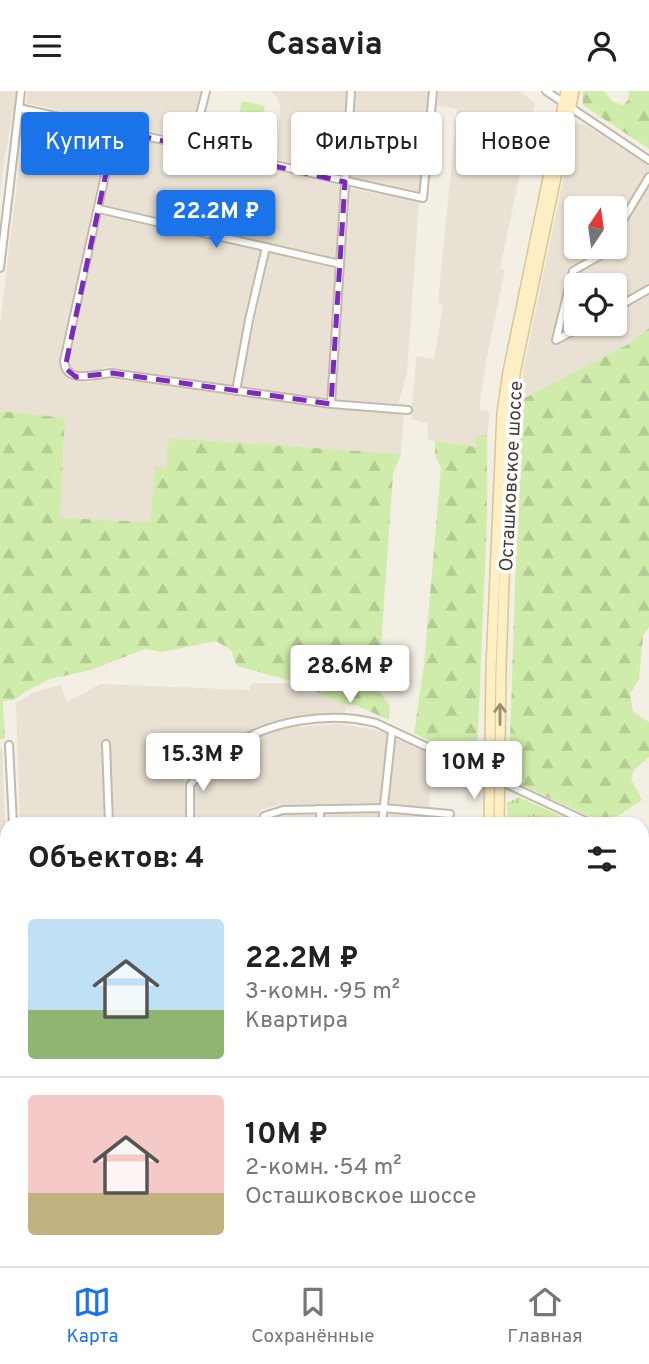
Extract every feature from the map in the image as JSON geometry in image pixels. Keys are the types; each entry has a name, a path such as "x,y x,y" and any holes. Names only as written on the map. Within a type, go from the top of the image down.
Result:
{"main road":[{"name":"Осташковское шоссе","path":"499,817 501,667 510,414 515,373 567,106 566,91"},
{"name":"Осташковское шоссе","path":"489,817 498,467 502,413 510,359 567,106 574,91"}],"street":[{"path":"0,268 22,91"},
{"path":"201,112 206,91"},
{"path":"331,404 351,91"},
{"path":"277,166 423,198 433,91"},
{"path":"546,91 649,160"},
{"path":"19,109 33,112"},
{"path":"106,175 64,361 69,374 76,377 112,373 331,404 408,410"},
{"path":"627,213 649,177"},
{"path":"99,209 340,264"},
{"path":"236,391 249,320 267,247"},
{"path":"573,273 594,259"},
{"path":"627,302 649,289"},
{"path":"564,308 556,340 564,336"},
{"path":"190,817 190,785 226,750 244,739 288,723 360,719 392,731 577,817"},
{"path":"382,817 392,731"},
{"path":"106,744 109,817"},
{"path":"9,745 13,817"},
{"path":"263,817 283,810 320,809 383,808 450,814"},
{"path":"320,809 320,817"}],"highlighted area":[{"path":"115,130 345,182 331,404 112,373 76,377 65,368"}],"shaded area":[{"path":"0,91 17,91 0,196"},
{"path":"28,91 201,91 196,112 163,112 163,134 149,131 149,112 66,112 26,103"},
{"path":"271,91 348,91 347,112 291,112 291,163 277,160 280,106"},
{"path":"355,91 429,91 427,112 354,112"},
{"path":"435,91 519,91 535,103 533,112 457,112 457,109 433,105"},
{"path":"456,119 456,175 520,175 500,268 505,270 479,410 490,412 487,435 478,435 476,447 428,440 427,423 411,419 417,356 434,359 443,305 438,303"},
{"path":"575,124 584,124 649,166 649,328 616,355 524,407 523,371 564,175 575,175"},
{"path":"149,142 163,145 163,175 277,175 277,171 342,186 336,260 106,207 103,203 109,175 149,175"},
{"path":"21,149 21,175 99,175 60,363 69,380 89,383 99,377 328,408 404,414 401,454 170,439 166,468 155,467 150,522 60,518 65,419 0,411 0,325"},
{"path":"349,175 421,175 419,191"},
{"path":"348,188 419,202 407,374 398,404 335,399"},
{"path":"101,213 263,250 232,386 109,367 86,373 68,366"},
{"path":"270,252 337,266 327,398 240,388"},
{"path":"252,683 293,683 305,695 324,694 345,705 345,717 289,719 258,727 236,737 224,747 215,760 200,771 184,765 185,817 20,817 16,703 33,693 60,685 67,702 100,684 249,690"},
{"path":"340,724 387,732 380,803 278,805 260,810 257,817 193,817 195,786 238,747 282,728"},
{"path":"394,739 432,754 429,808 388,804"},
{"path":"0,748 2,748 5,817 0,817"},
{"path":"323,811 378,811 378,817 323,817"},
{"path":"284,812 314,812 314,817 271,817"},
{"path":"385,812 455,817 385,817"}],"green space":[{"path":"583,91 604,91 613,102 623,105 628,100 629,91 649,91 649,149 583,105"},
{"path":"242,101 265,106 264,112 239,112"},
{"path":"649,328 649,627 643,636 639,679 630,694 633,712 649,722 649,757 634,770 631,779 642,800 616,817 591,817 515,782 509,771 521,400 629,344"},
{"path":"0,411 65,418 60,518 150,522 155,466 166,468 169,438 401,454 393,474 378,690 390,706 389,720 356,705 343,704 298,683 237,666 231,650 216,641 162,652 145,649 91,670 50,679 14,700 3,701 5,739 0,739"},
{"path":"477,435 487,435 487,520 477,753 472,758 463,758 414,733 424,665 441,468 435,454 435,441 476,447"},
{"path":"519,797 563,817 508,817 507,803"}]}
